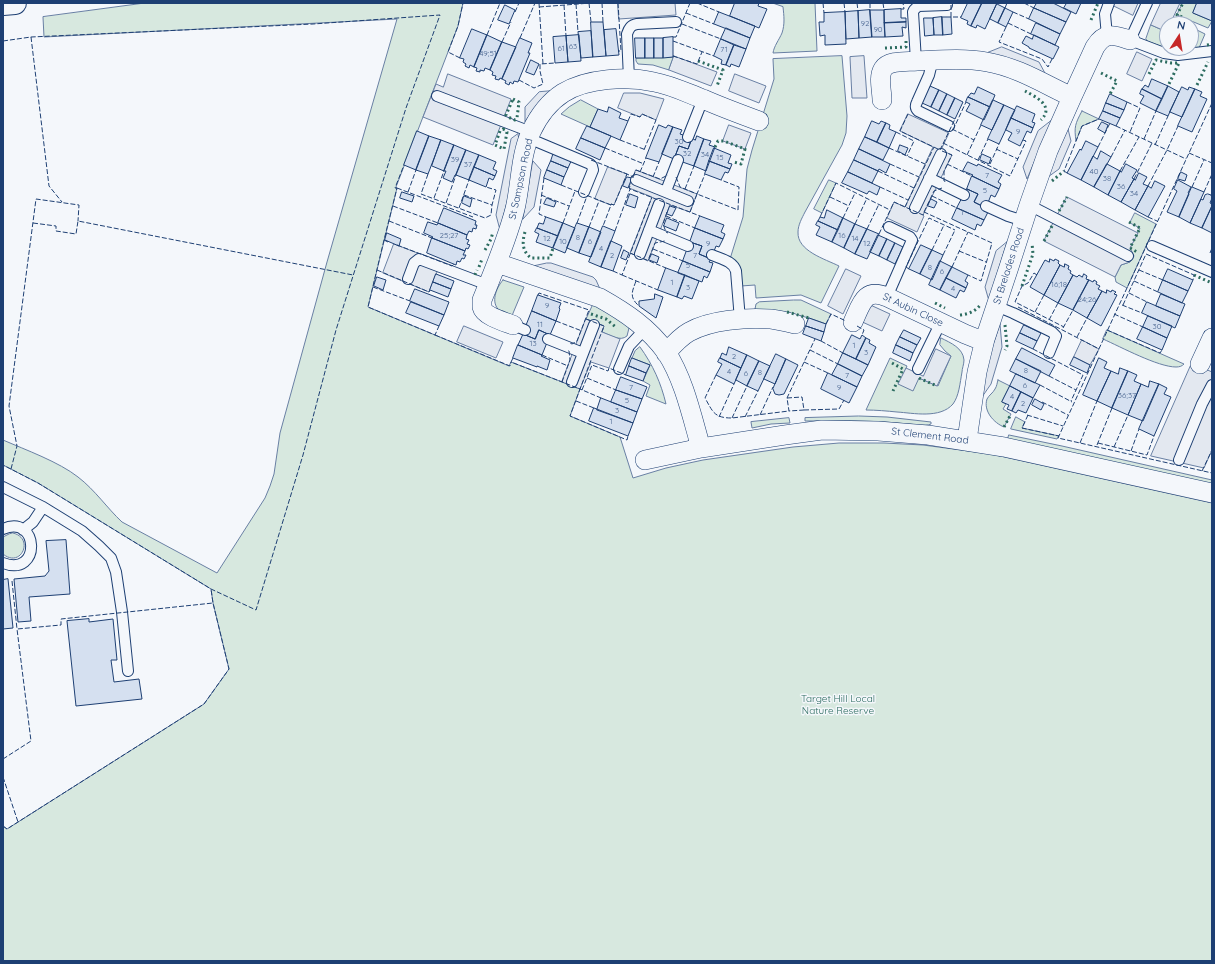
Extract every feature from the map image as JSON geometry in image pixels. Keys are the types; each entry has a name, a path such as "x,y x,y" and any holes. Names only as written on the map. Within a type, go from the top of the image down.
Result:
{"main road":[{"path":"3,4 15,3"}],"street":[{"path":"1107,36 1117,36 1130,40"},
{"name":"St Brelades Road","path":"966,440 977,372 985,339 1026,213 1048,151 1072,97 1095,47 1100,39 1107,36"},
{"path":"882,100 881,75 883,69 888,64 898,62 955,60 987,62 1023,73 1072,97"},
{"name":"St Sampson Road","path":"519,328 484,312 482,300 506,241 512,222 530,135 537,120 544,110 564,93 577,87 591,82 629,78 655,82 677,89 759,121"},
{"path":"497,264 600,298 626,314 645,329 666,353 674,367 681,384 701,448"},
{"name":"St Aubin Close","path":"853,322 864,298 876,293 975,338 985,339"},
{"path":"666,353 677,341 689,332 720,322 772,319 796,324"},
{"path":"1200,364 1212,338"},
{"name":"St Clement Road","path":"645,460 701,448 822,430 878,431 928,435 1004,447 1212,493"}],"lane":[{"path":"1107,36 1105,14 1109,3"},
{"path":"1147,3 1130,40 1164,54 1178,55 1212,51"},
{"path":"947,5 918,6 913,12 923,61 931,71 915,105 918,111 949,126"},
{"path":"629,78 628,29 632,25 637,24 676,22"},
{"path":"437,96 530,135 590,164 593,170 584,192"},
{"path":"688,136 703,99"},
{"path":"915,208 941,154"},
{"path":"666,191 678,160"},
{"path":"929,178 964,195"},
{"path":"636,180 688,200"},
{"path":"640,254 659,204"},
{"path":"986,206 1008,216 1026,213 1128,256"},
{"path":"886,297 912,240 910,237 889,228"},
{"path":"649,230 688,246"},
{"path":"1152,246 1212,272"},
{"path":"712,255 731,263 734,266 736,271 740,320"},
{"path":"408,279 414,263 419,259 488,285"},
{"path":"996,306 1052,332 1056,336 1049,353"},
{"path":"918,369 941,322"},
{"path":"572,382 594,325"},
{"path":"619,369 628,346 645,329"},
{"path":"548,339 583,353"},
{"path":"1179,460 1202,404 1212,385"},
{"path":"3,487 42,507 82,532 111,558 116,572 121,605 128,671"},
{"path":"23,530 33,522 42,507"},
{"path":"3,529 11,526 23,530 28,534 32,546 31,553 22,563 17,565 3,563"}],"green space":[{"name":"Target Hill Local Nature Reserve","path":"145,3 463,3 458,26 396,187 397,188 368,307 509,366 511,362 580,389 570,416 620,437 633,478 666,468 703,460 793,447 839,443 884,443 923,445 991,454 1212,503 1212,961 3,961 3,826 7,829 204,704 229,669 211,589 38,483 3,465 3,440 62,466 78,477 90,488 122,522 217,573 265,498 274,474 280,433 327,262 397,19 44,37 43,17"},
{"path":"773,3 815,3 817,51 773,53 775,45 782,33 784,20 783,7"},
{"path":"1183,3 1194,3 1197,4 1193,13 1212,21 1208,28 1199,24 1199,16 1177,15"},
{"path":"1151,25 1159,28 1159,45 1147,41 1146,39"},
{"path":"1199,31 1205,34 1199,48"},
{"path":"673,56 669,70 653,65 638,64 636,61 636,58"},
{"path":"842,56 847,116 846,133 842,145 799,224 798,232 799,239 802,244 813,254 839,266 821,303 801,295 756,298 755,285 741,286 730,259 743,217 747,169 774,79 773,59"},
{"path":"581,100 598,109 590,127 561,114"},
{"path":"1082,111 1099,119 1082,126 1076,141 1076,126"},
{"path":"829,180 836,183 822,213 814,209"},
{"path":"1135,213 1156,224 1127,288 1116,282 1115,277 1121,265 1130,262 1130,248 1140,228 1130,223"},
{"path":"503,280 524,287 511,318 500,311 495,304 496,291"},
{"path":"801,300 831,314 826,324 793,314 755,309 756,304 759,302"},
{"path":"595,305 626,324 629,328 627,336 624,338 618,338 602,332 604,326 586,319 592,306"},
{"path":"1107,330 1184,364 1179,367 1168,366 1140,356 1103,339"},
{"path":"941,338 959,349 964,360 957,397 948,409 941,412 926,414 866,410 890,358 907,366 899,384 919,378 938,386 951,356 940,345"},
{"path":"640,347 656,374 666,404 646,396 650,385 643,381 650,365 632,358 635,351"},
{"path":"998,380 1010,386 1002,402 1006,404 1003,409 1011,414 1004,427 993,420 990,416 986,403 989,396 996,388"},
{"path":"859,416 887,417 931,422 931,424 922,425 869,421 805,421 805,418"},
{"path":"1016,417 1025,422 1022,428 1059,436 1057,439 1011,429"},
{"path":"789,418 790,423 771,424 752,428 751,422"},
{"path":"1009,435 1212,480 1212,484 1008,439"},
{"path":"13,533 20,536 23,540 24,546 20,555 15,558 10,558 3,554 3,537"}],"shaded area":[{"path":"618,3 675,3 676,15 619,19"},
{"path":"1108,3 1138,3 1133,15"},
{"path":"1161,3 1180,3 1174,16 1159,16 1159,28 1151,25"},
{"path":"1002,47 1039,62 1046,75 987,53"},
{"path":"1137,52 1152,59 1142,81 1127,74"},
{"path":"674,56 717,72 711,86 669,70"},
{"path":"864,56 867,98 852,98 850,57"},
{"path":"448,74 511,99 493,145 423,117 436,84 443,87"},
{"path":"735,74 766,86 759,103 729,91"},
{"path":"551,91 532,111 525,122 525,107 539,92"},
{"path":"624,93 640,93 664,99 656,120 642,114 640,117 618,108"},
{"path":"908,114 949,133 941,150 952,155 923,215 924,216 917,232 887,218 894,202 905,207 933,147 900,131"},
{"path":"1052,120 1027,179 1023,167 1038,131"},
{"path":"729,125 751,133 745,149 723,141"},
{"path":"1067,125 1071,141 1059,169 1048,177"},
{"path":"518,134 519,140 511,186 500,230 496,215 511,139"},
{"path":"533,161 541,170 534,207 523,219"},
{"path":"608,167 627,174 614,205 595,199"},
{"path":"636,170 697,194 690,212 670,205 648,261 630,253 652,197 629,188"},
{"path":"1067,197 1138,233 1130,248 1134,256 1130,262 1121,265 1115,277 1044,241"},
{"path":"1007,242 989,301 985,287 996,251"},
{"path":"394,244 441,262 429,292 383,273"},
{"path":"547,263 593,277 600,289 534,266"},
{"path":"846,269 861,276 843,314 828,306"},
{"path":"866,303 890,314 882,331 858,320"},
{"path":"586,319 604,326 602,332 620,339 609,368 591,362 580,389 562,382"},
{"path":"1000,324 1002,347 991,384 982,397 986,371"},
{"path":"464,326 503,342 496,358 457,342"},
{"path":"1082,340 1099,349 1090,365 1074,357"},
{"path":"936,349 951,356 937,386 919,378 913,391 898,384 906,368 923,376"},
{"path":"1192,363 1212,372 1212,450 1204,468 1151,456"}],"building":[{"path":"735,3 759,3 758,6 767,9 759,28 730,16"},
{"path":"968,3 982,3 971,26 967,24 968,21 961,18"},
{"path":"982,3 997,3 985,29 977,25 976,28 971,26"},
{"path":"1037,3 1053,3 1071,12 1066,22 1034,8"},
{"path":"1067,3 1081,3 1076,14 1064,8"},
{"path":"1197,3 1212,3 1212,21 1193,13"},
{"path":"997,4 1005,8 998,23 990,19"},
{"path":"505,5 515,10 509,24 498,20"},
{"path":"1005,8 1013,12 1006,27 998,23"},
{"path":"1034,8 1066,22 1060,34 1029,19"},
{"path":"901,9 901,18 906,18 906,22 884,23 884,10"},
{"path":"870,10 884,10 885,37 872,37"},
{"path":"870,10 872,37 859,38 858,11"},
{"path":"858,11 859,38 846,39 845,12"},
{"path":"719,12 755,26 750,38 714,24"},
{"path":"845,12 846,44 825,45 825,35 820,36 819,22 824,22 824,13"},
{"path":"942,17 943,35 934,35 933,18"},
{"path":"942,17 951,17 952,34 943,35"},
{"path":"924,18 933,18 934,35 925,36"},
{"path":"591,22 603,22 606,56 593,57"},
{"path":"906,22 906,28 902,27 903,36 885,37 884,23"},
{"path":"1036,23 1060,34 1055,45 1031,34"},
{"path":"726,28 750,38 746,49 721,39"},
{"path":"472,29 487,35 474,67 470,65 469,68 465,66 466,64 463,62 464,59 460,58"},
{"path":"616,29 619,55 606,56 604,30"},
{"path":"591,31 593,57 581,58 578,32"},
{"path":"487,35 502,42 490,70 485,68 484,71 480,70 480,72 476,71 477,68 474,67"},
{"path":"579,35 581,61 568,62 566,36"},
{"path":"1034,35 1059,47 1053,59 1029,48 1022,43 1026,36 1032,39"},
{"path":"566,36 568,62 555,63 553,37"},
{"path":"673,37 673,57 663,58 663,38"},
{"path":"520,38 532,43 528,53 530,53 518,82 514,81 513,84 510,82 509,85 502,79"},
{"path":"635,38 645,38 645,58 636,58"},
{"path":"645,38 654,38 654,58 645,58"},
{"path":"654,38 663,38 663,58 654,58"},
{"path":"721,39 734,45 726,65 721,64 722,60 714,56"},
{"path":"502,42 516,47 502,79 500,78 499,80 495,79 496,76 492,75 493,72 490,70"},
{"path":"734,45 746,49 739,67 731,64 730,67 726,65"},
{"path":"531,60 539,64 534,75 526,72"},
{"path":"1152,79 1168,86 1162,99 1142,89 1145,85 1148,87"},
{"path":"930,86 939,90 931,107 922,103"},
{"path":"1168,86 1179,92 1168,116 1156,111"},
{"path":"978,87 995,95 990,107 968,97 971,93 974,94"},
{"path":"1182,87 1188,90 1189,87 1195,89 1182,117 1170,112"},
{"path":"1142,89 1162,99 1156,111 1140,103 1144,96 1140,94"},
{"path":"1195,89 1202,92 1200,96 1207,99 1192,132 1178,126"},
{"path":"939,90 947,94 939,111 931,107"},
{"path":"947,94 955,98 947,115 939,111"},
{"path":"1110,94 1127,102 1124,110 1106,103"},
{"path":"968,97 990,107 984,120 966,111 970,104 966,102"},
{"path":"955,98 963,102 955,119 947,115"},
{"path":"993,100 1004,105 992,130 981,125"},
{"path":"1106,103 1124,110 1120,118 1103,111"},
{"path":"1004,105 1015,110 999,144 988,139"},
{"path":"1017,106 1035,114 1032,122 1035,123 1033,128 1011,118"},
{"path":"609,107 621,113 619,118 628,121 620,140 590,127 598,109 607,112"},
{"path":"1103,111 1120,118 1116,126 1099,119"},
{"path":"1011,118 1033,128 1031,133 1027,131 1020,146 1008,140 1012,133 1006,130"},
{"path":"872,121 879,124 881,121 886,123 877,142 865,137"},
{"path":"1102,122 1108,125 1105,133 1098,129"},
{"path":"886,123 890,125 889,129 896,132 889,148 877,142"},
{"path":"659,125 666,128 668,125 673,127 659,162 646,158"},
{"path":"587,126 611,136 605,148 581,138"},
{"path":"673,127 682,130 680,134 692,138 688,149 679,146 674,159 662,154"},
{"path":"417,131 429,136 416,170 404,165"},
{"path":"429,136 441,140 428,174 416,170"},
{"path":"697,136 704,139 694,166 674,159 679,146 688,149 692,138 695,140"},
{"path":"865,137 889,148 883,160 859,149"},
{"path":"581,138 605,148 600,160 576,149"},
{"path":"704,139 711,141 709,145 715,147 706,171 694,166"},
{"path":"441,140 454,145 444,171 432,166"},
{"path":"1086,141 1098,147 1081,180 1067,173"},
{"path":"454,145 466,150 452,182 443,178 446,171 444,171"},
{"path":"900,145 908,148 905,155 898,151"},
{"path":"714,148 731,155 728,163 732,164 730,169 709,161"},
{"path":"859,149 890,164 886,173 854,160"},
{"path":"466,150 479,155 469,180 456,175"},
{"path":"1101,151 1111,157 1094,187 1081,180 1093,156 1097,159"},
{"path":"554,152 572,159 568,168 551,161"},
{"path":"982,154 991,158 989,164 980,160"},
{"path":"479,155 496,162 493,169 497,171 495,176 474,167"},
{"path":"854,160 878,171 872,183 848,172"},
{"path":"551,161 568,168 564,177 547,170"},
{"path":"709,161 730,169 728,173 725,172 721,180 705,174"},
{"path":"968,162 977,166 978,164 1002,175 998,182 1001,184 999,189 963,171"},
{"path":"1107,164 1120,171 1108,195 1094,187"},
{"path":"1126,164 1137,170 1132,178 1134,179 1121,202 1108,195 1120,171 1121,172"},
{"path":"474,167 495,176 493,180 489,178 486,187 469,180"},
{"path":"547,170 564,177 561,185 544,178"},
{"path":"848,172 880,187 877,195 869,191 867,194 842,183"},
{"path":"1181,172 1187,175 1185,181 1178,179"},
{"path":"1139,173 1147,177 1143,184 1148,186 1135,210 1121,202"},
{"path":"972,176 999,189 995,197 991,195 986,208 974,202 978,194 967,189"},
{"path":"627,177 632,178 628,188 623,186"},
{"path":"1178,180 1191,187 1179,217 1167,212 1177,191 1174,189"},
{"path":"1155,181 1165,186 1148,217 1135,210 1148,186 1151,188"},
{"path":"1192,187 1204,192 1190,223 1179,217"},
{"path":"967,189 978,194 974,202 986,208 984,211 988,212 984,220 957,208"},
{"path":"402,192 414,196 412,202 400,198"},
{"path":"630,194 638,197 635,208 626,205"},
{"path":"1205,195 1211,195 1212,198 1210,203 1212,206 1202,228 1190,223 1201,199 1203,200"},
{"path":"464,196 472,199 470,207 462,203"},
{"path":"547,198 556,202 554,207 544,204"},
{"path":"931,199 937,202 934,208 928,206"},
{"path":"670,206 676,208 672,216 667,214"},
{"path":"1212,206 1212,233 1202,228"},
{"path":"444,208 476,221 476,229 473,228 472,232 469,231 467,235 438,223"},
{"path":"957,208 984,220 981,226 977,224 975,230 952,219"},
{"path":"827,210 843,218 838,230 818,221 820,217 824,218"},
{"path":"700,216 724,225 721,232 725,234 723,239 695,228"},
{"path":"546,217 563,223 558,236 537,228 539,223 543,224"},
{"path":"667,218 679,223 676,231 664,226"},
{"path":"843,218 855,224 844,248 832,242"},
{"path":"818,221 838,230 832,242 816,235 820,227 816,225"},
{"path":"428,222 437,225 438,223 467,235 466,239 469,240 467,244 470,245 468,249 466,248 465,251 432,238 433,237 424,233"},
{"path":"563,223 575,228 565,253 553,248"},
{"path":"577,223 589,227 579,253 567,248"},
{"path":"855,224 867,229 855,254 844,248"},
{"path":"603,226 615,231 601,267 589,262"},
{"path":"589,227 601,232 591,257 579,253"},
{"path":"537,228 558,236 553,248 536,242 539,234 535,232"},
{"path":"695,228 723,239 719,247 716,246 711,259 699,254 702,246 690,242"},
{"path":"867,229 879,234 867,259 855,254"},
{"path":"387,233 401,239 399,246 385,240"},
{"path":"878,235 887,239 879,256 870,252"},
{"path":"432,238 465,251 463,255 466,255 464,259 462,258 460,262 457,261 456,265 427,253"},
{"path":"887,239 895,243 887,260 879,256"},
{"path":"611,241 622,246 613,271 601,267"},
{"path":"690,242 702,246 699,254 711,259 709,262 713,263 710,272 683,261"},
{"path":"895,243 903,247 895,264 887,260"},
{"path":"921,245 932,250 920,274 909,269"},
{"path":"624,250 629,253 626,260 621,258"},
{"path":"932,250 943,255 932,280 920,274"},
{"path":"652,254 659,257 657,263 649,260"},
{"path":"1050,259 1059,261 1058,263 1060,265 1044,295 1030,287 1045,260 1049,262"},
{"path":"683,261 710,272 707,278 704,276 702,282 678,273"},
{"path":"940,261 952,267 940,290 929,285"},
{"path":"1065,264 1069,266 1068,269 1073,275 1058,303 1044,295 1060,265 1064,267"},
{"path":"952,267 968,275 965,281 968,283 966,288 946,278"},
{"path":"666,268 685,275 677,297 658,290"},
{"path":"1168,269 1193,280 1188,291 1163,280"},
{"path":"436,274 454,281 451,289 433,282"},
{"path":"1084,274 1087,276 1086,279 1089,280 1073,310 1058,303 1073,275 1077,277 1079,275 1082,277"},
{"path":"685,275 699,281 692,299 684,296 682,299 677,297"},
{"path":"377,277 386,280 383,290 374,286"},
{"path":"946,278 966,288 964,292 960,290 956,298 940,290"},
{"path":"1089,280 1093,282 1094,280 1097,282 1096,284 1100,286 1098,289 1102,291 1087,318 1073,310"},
{"path":"1163,280 1188,291 1182,303 1158,292"},
{"path":"433,282 451,289 448,297 430,290"},
{"path":"415,289 449,302 444,315 410,301"},
{"path":"1107,290 1116,292 1114,294 1117,295 1101,326 1087,318 1102,291 1106,293"},
{"path":"655,294 663,297 656,318 639,306 639,301 654,299"},
{"path":"1161,294 1185,304 1180,316 1156,306"},
{"path":"538,295 561,303 556,321 532,311"},
{"path":"411,302 444,315 439,326 406,313"},
{"path":"1147,302 1180,316 1175,328 1142,313"},
{"path":"532,311 556,321 550,335 539,330 535,339 523,334"},
{"path":"1148,316 1172,326 1167,338 1143,327"},
{"path":"809,318 826,324 824,332 806,326"},
{"path":"1024,325 1041,333 1037,341 1020,333"},
{"path":"806,326 824,332 821,341 803,334"},
{"path":"1143,327 1167,338 1162,350 1137,339"},
{"path":"539,330 550,335 542,355 518,345 523,334 535,339"},
{"path":"904,330 921,338 917,345 900,337"},
{"path":"1020,333 1037,341 1033,349 1016,341"},
{"path":"852,335 860,339 862,335 866,338 856,359 843,353"},
{"path":"900,337 917,345 913,353 896,345"},
{"path":"866,338 870,340 869,343 876,347 868,365 856,359"},
{"path":"518,345 550,360 547,370 513,358"},
{"path":"896,345 913,353 910,361 893,353"},
{"path":"729,347 747,355 741,368 720,358 722,353 726,355"},
{"path":"1022,348 1055,365 1049,376 1016,359"},
{"path":"843,353 868,365 862,376 838,364"},
{"path":"776,354 786,359 775,384 764,379"},
{"path":"747,355 759,361 747,386 736,380"},
{"path":"1074,357 1090,365 1087,373 1070,365"},
{"path":"632,358 650,365 646,373 629,366"},
{"path":"720,358 741,368 734,384 716,375 722,364 718,362"},
{"path":"1099,358 1107,362 1104,368 1111,371 1097,401 1083,395"},
{"path":"786,359 798,365 784,394 775,394 773,389"},
{"path":"1016,359 1041,371 1035,383 1010,371"},
{"path":"759,361 770,366 758,391 747,386"},
{"path":"838,364 862,376 857,387 832,375"},
{"path":"629,366 646,373 643,381 626,375"},
{"path":"1120,368 1128,371 1112,408 1097,401 1111,371 1118,374"},
{"path":"1128,371 1137,375 1134,381 1141,384 1128,415 1112,408"},
{"path":"828,373 857,387 849,403 821,389"},
{"path":"1016,374 1040,385 1033,398 1010,386"},
{"path":"621,377 647,387 642,399 616,390"},
{"path":"1150,381 1159,384 1143,421 1128,415 1141,384 1148,387"},
{"path":"1159,384 1167,388 1164,394 1171,397 1154,436 1139,429"},
{"path":"1010,386 1021,392 1012,411 1007,409 1009,405 1002,402"},
{"path":"616,390 642,399 637,412 611,402"},
{"path":"1021,392 1033,398 1026,413 1018,410 1016,413 1012,411"},
{"path":"601,398 637,412 633,423 597,410"},
{"path":"1035,399 1044,404 1041,410 1032,405"},
{"path":"594,408 633,423 628,436 589,421"},
{"path":"66,540 70,594 29,597 31,621 18,622 14,579 45,576 49,571 46,541"},
{"path":"8,579 13,628 3,629 3,580"},
{"path":"89,619 89,622 113,619 117,660 111,660 114,682 139,679 142,699 76,706 67,621"}],"hedge":[{"path":"1091,20 1098,3"},
{"path":"1180,16 1177,15 1183,3"},
{"path":"885,48 906,47 906,39"},
{"path":"1207,45 1212,44"},
{"path":"1149,74 1156,60 1179,63 1168,86"},
{"path":"698,61 723,70 717,86"},
{"path":"1197,85 1208,62"},
{"path":"1101,73 1117,81 1110,94"},
{"path":"1025,91 1039,99 1045,106 1045,115 1041,120"},
{"path":"513,99 519,102 517,118 515,120 506,115 513,99"},
{"path":"503,129 507,132 504,149 495,145 500,131 503,129"},
{"path":"715,147 718,141 724,141 745,149 741,164 734,162"},
{"path":"1052,181 1064,171"},
{"path":"1059,211 1067,197"},
{"path":"1129,222 1140,228 1130,248 1137,252"},
{"path":"1044,241 1052,226"},
{"path":"485,250 493,232"},
{"path":"525,232 523,239 524,249 531,258 550,258 553,248"},
{"path":"1022,286 1033,254 1032,243"},
{"path":"479,267 482,259"},
{"path":"475,275 477,270"},
{"path":"1194,275 1212,283"},
{"path":"935,303 945,308"},
{"path":"960,315 972,312 981,304"},
{"path":"787,312 809,318"},
{"path":"591,314 606,319 617,328"},
{"path":"1005,325 1007,346 1005,350"},
{"path":"892,363 903,369 893,391"},
{"path":"919,378 937,386"},
{"path":"1004,427 1011,414"}],"fence":[{"path":"460,58 448,52 458,26 463,3"},
{"path":"487,35 500,3"},
{"path":"515,12 519,3"},
{"path":"520,38 535,3"},
{"path":"539,3 543,64"},
{"path":"589,3 591,22"},
{"path":"539,7 591,3"},
{"path":"602,3 603,22"},
{"path":"618,3 621,51 618,51"},
{"path":"673,37 676,37 690,3"},
{"path":"697,3 719,12"},
{"path":"823,3 824,13"},
{"path":"844,3 845,12"},
{"path":"857,3 858,11"},
{"path":"870,3 870,10"},
{"path":"883,3 884,10"},
{"path":"901,9 904,9 903,3"},
{"path":"1005,8 1007,3"},
{"path":"1024,3 1034,8"},
{"path":"576,4 578,32"},
{"path":"564,5 566,36"},
{"path":"951,5 951,17 961,17"},
{"path":"1013,12 1029,19"},
{"path":"686,13 714,24"},
{"path":"3,41 31,37 313,24 440,15 406,108 336,330 303,455 256,610 211,589 38,483 3,465"},
{"path":"502,42 511,22"},
{"path":"1008,23 1031,34"},
{"path":"682,24 721,39"},
{"path":"1006,27 999,42 1042,59 1048,67 1052,59"},
{"path":"31,37 49,186 62,202"},
{"path":"673,41 714,56"},
{"path":"673,56 697,64 702,52"},
{"path":"519,80 534,88 543,84 540,64 555,63"},
{"path":"953,130 966,102"},
{"path":"1127,102 1140,108 1130,132"},
{"path":"1212,103 1058,438 1212,473"},
{"path":"1144,139 1156,111"},
{"path":"628,121 631,114 640,117 642,114 656,120 644,150"},
{"path":"908,114 900,131 940,150 955,119"},
{"path":"1155,145 1168,116"},
{"path":"1067,173 1064,171 1082,126 1099,119"},
{"path":"1098,147 1110,123"},
{"path":"967,155 981,125"},
{"path":"1116,126 1186,159"},
{"path":"1148,186 1178,126"},
{"path":"952,129 974,140"},
{"path":"1111,157 1125,130"},
{"path":"896,132 914,141 907,156"},
{"path":"1120,171 1139,137"},
{"path":"978,160 988,139"},
{"path":"620,140 646,150"},
{"path":"943,143 1010,176 1026,141 1023,140"},
{"path":"1134,179 1152,143"},
{"path":"990,164 999,144"},
{"path":"905,207 934,147"},
{"path":"605,148 644,164"},
{"path":"889,148 925,164"},
{"path":"996,149 1018,159"},
{"path":"942,151 952,155 944,171 944,181 947,182"},
{"path":"1189,153 1212,163"},
{"path":"640,172 646,158"},
{"path":"591,160 627,174"},
{"path":"1192,187 1204,160"},
{"path":"653,177 659,162"},
{"path":"890,164 919,177"},
{"path":"947,164 972,176"},
{"path":"388,242 384,240 397,188 395,188 404,165"},
{"path":"685,189 694,166"},
{"path":"408,192 416,170"},
{"path":"633,177 636,170 660,179 668,175"},
{"path":"434,198 444,171"},
{"path":"878,171 914,188"},
{"path":"428,174 421,194 485,218 491,215 496,190 486,187"},
{"path":"611,205 614,205 627,174 633,178"},
{"path":"676,177 680,187 697,194 705,174"},
{"path":"1204,192 1212,174"},
{"path":"446,203 456,175"},
{"path":"544,178 539,214 546,217"},
{"path":"459,208 469,180"},
{"path":"690,212 697,194 738,210 739,187 721,180"},
{"path":"820,217 836,183 890,210"},
{"path":"561,185 611,205 603,226"},
{"path":"630,186 630,189 700,216"},
{"path":"880,187 908,200"},
{"path":"397,188 473,217"},
{"path":"924,212 934,191 942,188"},
{"path":"615,231 630,189"},
{"path":"563,223 575,191"},
{"path":"843,218 855,193"},
{"path":"464,195 492,205"},
{"path":"541,195 569,206"},
{"path":"577,223 587,196"},
{"path":"932,196 957,208"},
{"path":"613,271 622,275 652,197"},
{"path":"830,197 849,206"},
{"path":"855,224 867,198"},
{"path":"11,469 17,446 9,406 36,199 79,205 78,221"},
{"path":"589,227 599,201"},
{"path":"879,234 894,202 923,215 924,212 992,243 981,281 968,275"},
{"path":"867,229 879,204"},
{"path":"393,206 438,223"},
{"path":"667,212 663,224 666,232 668,233"},
{"path":"666,216 695,228"},
{"path":"1148,217 1157,221"},
{"path":"909,269 906,267 929,218 955,230"},
{"path":"33,223 56,226 56,231 76,234 78,221 353,275"},
{"path":"389,221 432,238"},
{"path":"932,250 944,225"},
{"path":"943,255 955,230"},
{"path":"952,267 968,232"},
{"path":"384,240 368,307 435,335 439,326"},
{"path":"649,258 655,243 665,241"},
{"path":"397,245 452,266 454,264"},
{"path":"1210,253 1212,248"},
{"path":"653,249 683,261"},
{"path":"959,251 986,262"},
{"path":"630,253 666,268"},
{"path":"1123,305 1146,254 1194,275 1193,280"},
{"path":"377,270 429,292 430,290"},
{"path":"1139,270 1163,280"},
{"path":"1037,275 1034,273 1028,283 1022,286 1015,302 1064,327"},
{"path":"622,275 658,290"},
{"path":"636,281 632,294 634,300 639,306"},
{"path":"1134,281 1158,292"},
{"path":"373,287 410,301"},
{"path":"538,295 539,293 589,310 577,341 572,344 570,343"},
{"path":"1129,293 1147,302"},
{"path":"1035,312 1044,295"},
{"path":"1049,320 1058,303"},
{"path":"1122,305 1142,313"},
{"path":"1018,307 1099,349"},
{"path":"1063,328 1073,310"},
{"path":"826,324 831,314 846,321"},
{"path":"1114,314 1143,327"},
{"path":"1077,337 1087,318"},
{"path":"586,319 604,326 580,389 601,398"},
{"path":"556,321 582,331"},
{"path":"857,326 864,330 862,335"},
{"path":"1107,330 1160,353 1162,350"},
{"path":"435,335 510,366 511,362"},
{"path":"787,398 802,397 804,410 789,411 787,398 815,339"},
{"path":"821,341 843,353"},
{"path":"1033,349 1083,375 1071,401"},
{"path":"562,382 570,360 568,350"},
{"path":"810,350 838,364"},
{"path":"542,355 568,366"},
{"path":"513,358 511,362 580,389 570,416 627,440 628,436"},
{"path":"804,362 828,373"},
{"path":"582,390 592,365 608,371 609,368 626,375"},
{"path":"716,375 705,398 712,410 721,417 732,418 789,411"},
{"path":"1049,376 1076,390"},
{"path":"587,378 616,390"},
{"path":"719,417 734,384"},
{"path":"1040,385 1072,402"},
{"path":"732,418 747,386"},
{"path":"760,415 773,387"},
{"path":"745,417 758,391"},
{"path":"804,410 839,409 844,400"},
{"path":"576,401 594,408"},
{"path":"1080,443 1097,401"},
{"path":"1042,402 1068,415"},
{"path":"1097,445 1112,408"},
{"path":"1027,415 1063,426"},
{"path":"1028,415 1022,428 1059,436"},
{"path":"1114,447 1128,415"},
{"path":"1131,451 1139,429"},
{"path":"1098,443 1147,455 1154,436"},
{"path":"1202,471 1212,450"},
{"path":"12,581 17,629"},
{"path":"3,826 7,829 204,704 229,669 211,589"},
{"path":"3,759 31,741 17,629 61,625 61,619 213,603"},
{"path":"3,777 18,822"}]}
